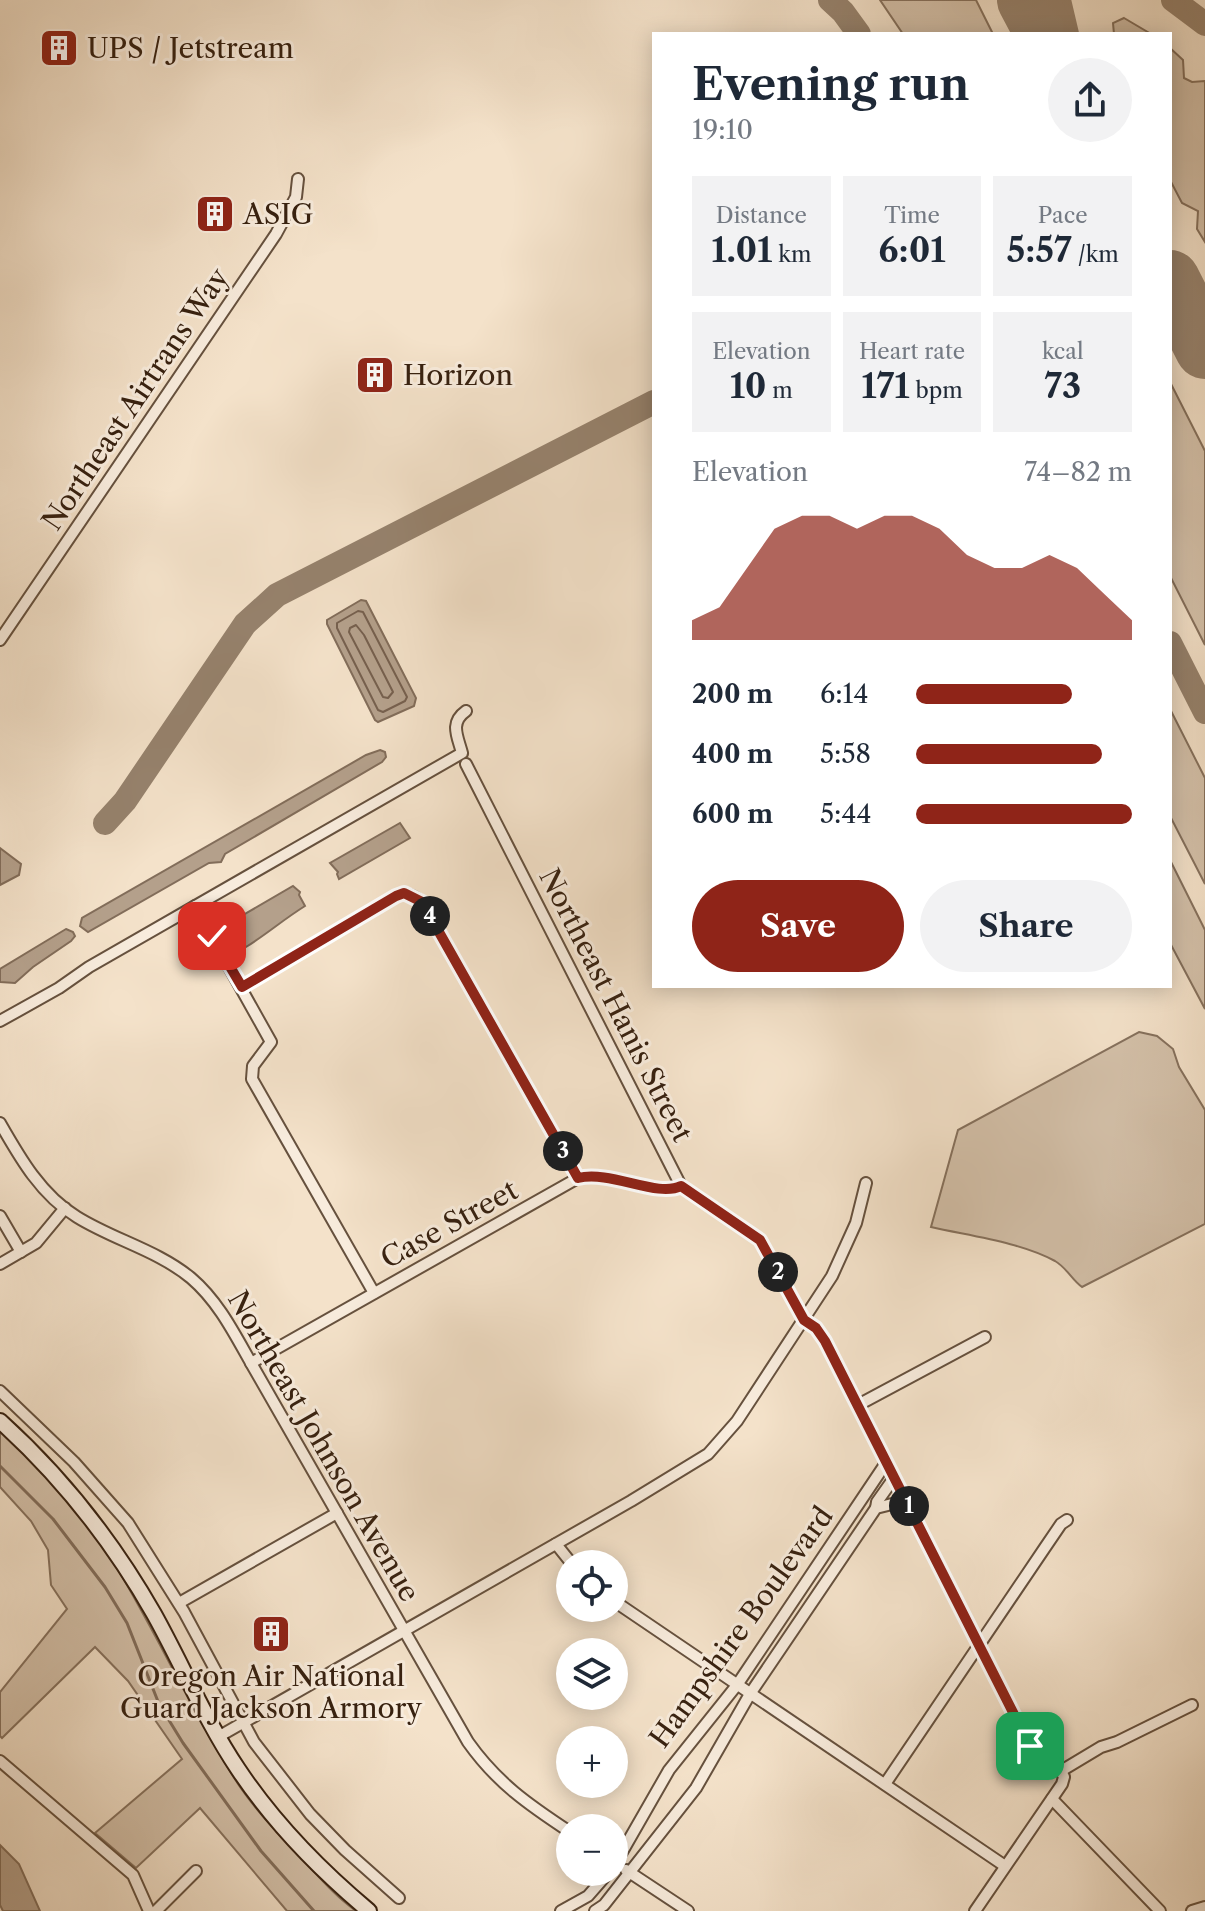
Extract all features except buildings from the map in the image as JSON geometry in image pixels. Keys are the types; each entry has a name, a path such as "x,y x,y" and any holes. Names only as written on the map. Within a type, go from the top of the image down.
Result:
{"street":[{"name":"Northeast Airtrans Way","path":"0,640 276,234 296,197 298,179"},
{"path":"0,1021 462,753 455,727 466,711"},
{"name":"Northeast Hanis Street","path":"466,764 681,1186 760,1240 804,1320 816,1328 825,1341 1030,1746 1061,1771"},
{"path":"242,987 396,896 404,893 413,895 422,902 578,1178 590,1175 607,1177 667,1190 681,1186"},
{"path":"195,906 271,1042 253,1066 252,1079 374,1293"},
{"name":"Northeast Johnson Avenue","path":"0,1123 29,1170 65,1208 155,1254 190,1277 221,1312 468,1742 487,1768 513,1793 556,1822"},
{"name":"Case Street","path":"251,1363 578,1178"},
{"path":"218,1737 708,1454 737,1421 842,1258 856,1223 866,1183"},
{"path":"0,1264 42,1238 65,1208"},
{"path":"0,1216 21,1252"},
{"path":"858,1405 985,1337"},
{"path":"0,1391 74,1462 128,1523 179,1603 254,1742 310,1814 399,1898"},
{"path":"0,1421 74,1497 122,1561 156,1617 218,1737 248,1784 279,1823 369,1911"},
{"name":"Hampshire Boulevard","path":"628,1840 669,1770 737,1685 886,1463"},
{"path":"876,1508 894,1478"},
{"name":"Hampshire Boulevard","path":"595,1911 604,1905 696,1788 750,1694 876,1508 892,1504 912,1512"},
{"path":"179,1603 337,1513"},
{"path":"885,1784 979,1643 1067,1520"},
{"path":"556,1544 561,1550"},
{"path":"628,1611 1005,1866"},
{"path":"975,1911 1052,1799 1064,1777 1061,1771 1091,1752 1192,1705"},
{"path":"0,1761 133,1875 149,1911"},
{"path":"1052,1799 1160,1911"},
{"path":"156,1911 196,1871"},
{"path":"629,1872 688,1911"},
{"name":"Hampshire Boulevard","path":"561,1911 588,1896 596,1886"},
{"path":"1192,1911 1205,1907"}],"shaded area":[{"path":"880,0 976,0 992,32 902,32"},
{"path":"1124,18 1148,32 1114,32 1113,23"},
{"path":"1172,50 1183,60 1184,78 1192,82 1205,81 1205,242 1197,229 1198,211 1182,203 1172,184"},
{"path":"1172,386 1205,451 1205,645 1172,580"},
{"path":"1172,713 1205,778 1205,884 1172,820"},
{"path":"1172,864 1205,930 1205,1009 1172,947"},
{"path":"1139,1032 1157,1036 1173,1049 1179,1067 1205,1110 1205,1224 1082,1287 1059,1264 1041,1254 1011,1244 931,1227 958,1130"},
{"path":"0,1431 69,1501 105,1548 247,1797 322,1881 356,1911 287,1911 200,1808 136,1868 95,1833 182,1759 128,1681 95,1647 2,1738 0,1736 0,1692 67,1609 51,1585 48,1550 31,1521 0,1487"}],"water":[{"path":"361,600 366,601 416,698 414,706 378,722 327,624 327,620"},
{"path":"380,750 385,752 386,757 382,762 225,854 221,862 209,863 88,932 80,926 82,918 366,755"},
{"path":"400,823 410,838 339,879 338,872 330,863"},
{"path":"0,848 21,864 19,875 0,885"},
{"path":"293,886 300,892 305,906 246,947 231,922"},
{"path":"66,929 75,936 71,941 15,983 0,982 0,969"},
{"path":"0,1845 19,1864 40,1911 3,1911 0,1905"}],"waterway":[{"path":"0,1466 53,1519 105,1587 127,1623 159,1704 183,1743 261,1851 314,1911"}],"taxiway":[{"path":"830,0 858,32"},
{"path":"1059,0 1067,32"},
{"path":"1173,0 1205,24"},
{"path":"1172,268 1205,304"},
{"path":"105,823 125,801 245,624 277,595 652,403"},
{"path":"1172,647 1205,712"}],"runway":[{"path":"1027,0 1044,32"},
{"path":"1172,284 1205,349"}],"place":[{"name":"UPS / Jetstream","path":"59,48"},
{"name":"ASIG","path":"215,214"},
{"name":"Horizon","path":"375,375"},
{"name":"Oregon Air National Guard Jackson Armory","path":"271,1634"}],"route":[{"path":"212,936 242,987 396,896 404,893 413,895 422,902 578,1178 590,1175 607,1177 667,1190 681,1186 760,1240 804,1320 816,1328 825,1341 1030,1746"}]}
